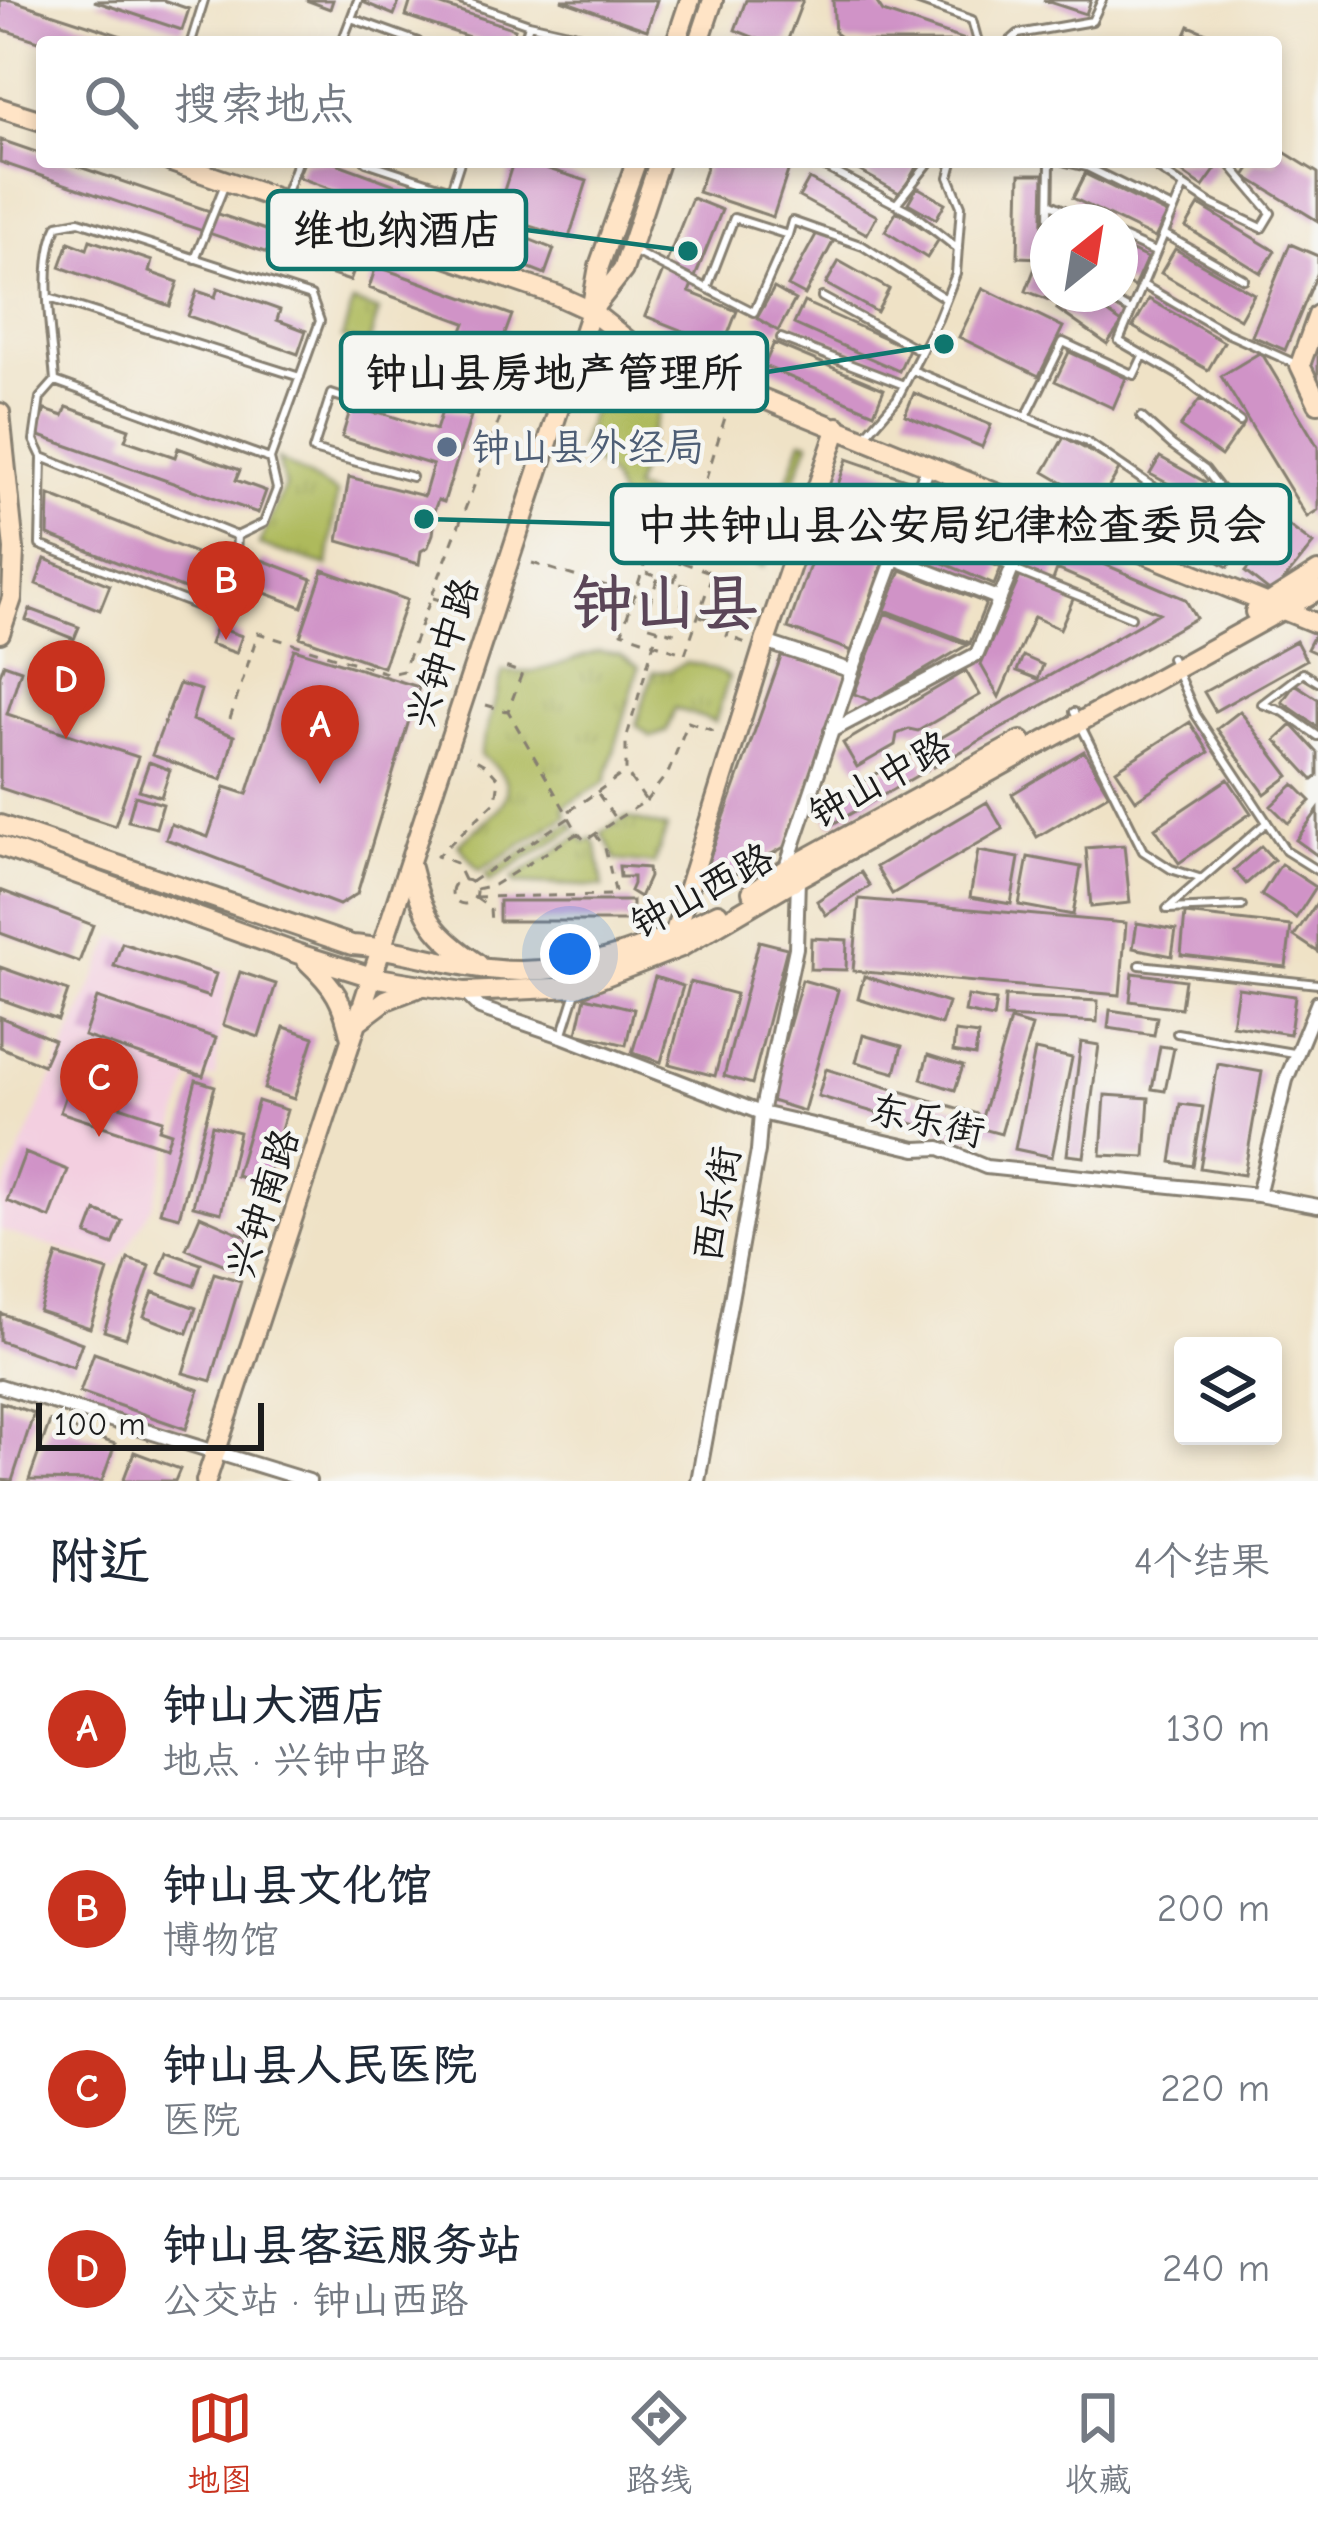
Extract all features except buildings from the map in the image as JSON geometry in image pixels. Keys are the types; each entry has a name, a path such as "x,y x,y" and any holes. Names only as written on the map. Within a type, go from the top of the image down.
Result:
{"main road":[{"path":"678,36 690,0"},
{"path":"701,36 713,0"},
{"path":"0,108 36,119"},
{"path":"188,168 556,295 591,310 636,346 1318,624"},
{"name":"兴钟中路","path":"381,947 634,168"},
{"name":"兴钟中路","path":"591,310 623,270 657,168"},
{"path":"1318,315 1300,365 1318,403"},
{"path":"0,413 14,549 12,598 0,633"},
{"path":"678,939 756,643 838,428"},
{"path":"1275,608 1318,572"},
{"path":"1173,664 1318,590"},
{"name":"钟山西路","path":"791,874 1173,664"},
{"path":"0,825 352,945 381,947"},
{"name":"钟山西路","path":"0,846 372,977 464,992 577,987 678,939"},
{"path":"410,864 422,909 434,928 487,969"},
{"name":"钟山中路","path":"381,947 487,969 551,971 602,962 678,939 791,874"},
{"name":"兴钟南路","path":"206,1481 381,947"},
{"path":"299,954 332,984 345,1009 351,1042"},
{"path":"358,1021 386,1000 424,985"}],"street":[{"path":"761,1113 796,948 791,874 831,731 929,464"},
{"path":"831,731 977,654 1037,508"},
{"path":"908,521 1013,567"},
{"path":"894,558 1000,599"},
{"path":"756,643 852,671"},
{"name":"西乐街","path":"464,992 480,1008 761,1113 698,1481"},
{"path":"1258,1196 1286,1080 1318,1002"},
{"name":"东乐街","path":"761,1113 916,1149 940,1148 986,1167 1318,1206"},
{"path":"0,1386 309,1481"}],"lane":[{"path":"193,36 204,0"},
{"path":"344,36 358,0"},
{"path":"460,0 582,36"},
{"path":"916,0 972,20 976,36"},
{"path":"1016,36 1092,22 1102,0"},
{"path":"351,18 401,36"},
{"path":"526,36 529,24"},
{"path":"284,200 295,168"},
{"path":"384,168 451,190 458,168"},
{"path":"827,168 911,212 958,249"},
{"path":"896,204 925,168"},
{"path":"864,438 897,399 956,274 962,206 949,177 951,168"},
{"path":"1050,168 1051,204"},
{"path":"1095,168 1174,210"},
{"path":"1157,168 1211,204 1262,228 1271,213 1233,168"},
{"path":"195,259 226,181"},
{"path":"1138,294 1184,186"},
{"path":"707,288 734,218 788,235"},
{"path":"42,457 237,536 264,523 278,489 270,459 320,321 311,296 79,221 58,225 50,241 47,262 56,381 40,398 34,440 42,457 40,545 203,608 235,572 237,536"},
{"path":"630,249 754,312 792,221 862,246 946,299"},
{"path":"1164,234 1244,279"},
{"path":"1138,244 1156,253"},
{"path":"1142,285 1227,333 1300,365"},
{"path":"822,297 921,351"},
{"path":"50,298 300,377"},
{"path":"1131,312 1119,340 1178,375 1240,422"},
{"path":"781,338 904,385"},
{"path":"1026,417 1064,342 1134,375 1144,355"},
{"path":"412,477 313,450 331,394 376,409 382,386 430,403 442,370 556,410"},
{"path":"912,370 1087,442 1154,488 1207,516 1228,500 1205,469 1142,417"},
{"path":"56,381 270,459"},
{"path":"1013,567 1131,617"},
{"path":"1173,664 1196,715 1286,851 1318,872"},
{"path":"1318,682 1303,673 1262,704 1284,712 1318,736"},
{"path":"1076,718 1144,851 1171,869 1202,879"},
{"path":"1242,906 1167,909 1267,822"},
{"path":"562,1036 584,965"},
{"path":"1140,965 1318,984"},
{"path":"1177,1033 1297,1054"}],"path":[{"path":"230,719 258,633 390,674 404,671 531,336 553,345"},
{"path":"674,582 728,408"},
{"path":"649,551 712,573 685,653 622,632 642,572 649,551"},
{"path":"532,562 634,594"},
{"path":"642,572 687,586 673,633 644,624 658,577"},
{"path":"432,597 467,608"},
{"path":"753,621 735,614 727,636 756,643"},
{"path":"698,616 730,626"},
{"path":"646,801 626,771 626,740 658,628"},
{"path":"499,665 522,673 508,711"},
{"path":"486,705 508,711 585,841 646,801 668,771 688,722 717,732"},
{"path":"469,756 499,778 496,801 436,856 457,863 476,890"},
{"path":"596,834 605,848 616,895 475,897 466,903 454,898 454,886 569,814 626,771"},
{"path":"597,792 616,820"},
{"path":"476,890 494,885 578,832"},
{"path":"475,897 476,890"},
{"path":"475,897 490,908 491,924"}],"shaded area":[{"path":"114,936 228,971 215,1077 190,1078 153,1204 116,1267 0,1230 0,1197"}],"green space":[{"path":"353,302 379,311 368,346 342,338"},
{"path":"605,371 665,392 633,489 693,512 684,538 658,536 636,525 608,476 579,450"},
{"path":"802,440 809,442 763,567 757,565"},
{"path":"278,459 337,493 328,566 259,545 285,486"},
{"path":"599,651 620,654 639,667 605,782 563,807 567,816 479,871 458,844 495,813 506,791 505,780 480,755 503,671 540,670"},
{"path":"685,663 729,677 715,722 675,708 666,732 651,737 636,725 653,672"},
{"path":"626,817 667,828 654,864 615,860 601,833"},
{"path":"571,822 575,829 489,882 485,875"},
{"path":"580,835 585,843 592,838 597,847 603,887 515,883 512,879"}],"place":[{"name":"维也纳酒店","path":"688,251"},
{"name":"钟山县房地产管理所","path":"944,344"},
{"name":"钟山县外经局","path":"447,447"},
{"name":"中共钟山县公安局纪律检查委员会","path":"424,519"},
{"name":"钟山县文化馆","path":"226,640"},
{"name":"钟山县客运服务站","path":"66,739"},
{"name":"钟山大酒店","path":"320,784"},
{"name":"钟山县人民医院","path":"99,1137"}],"district":[{"name":"钟山县","path":"665,603"}]}
